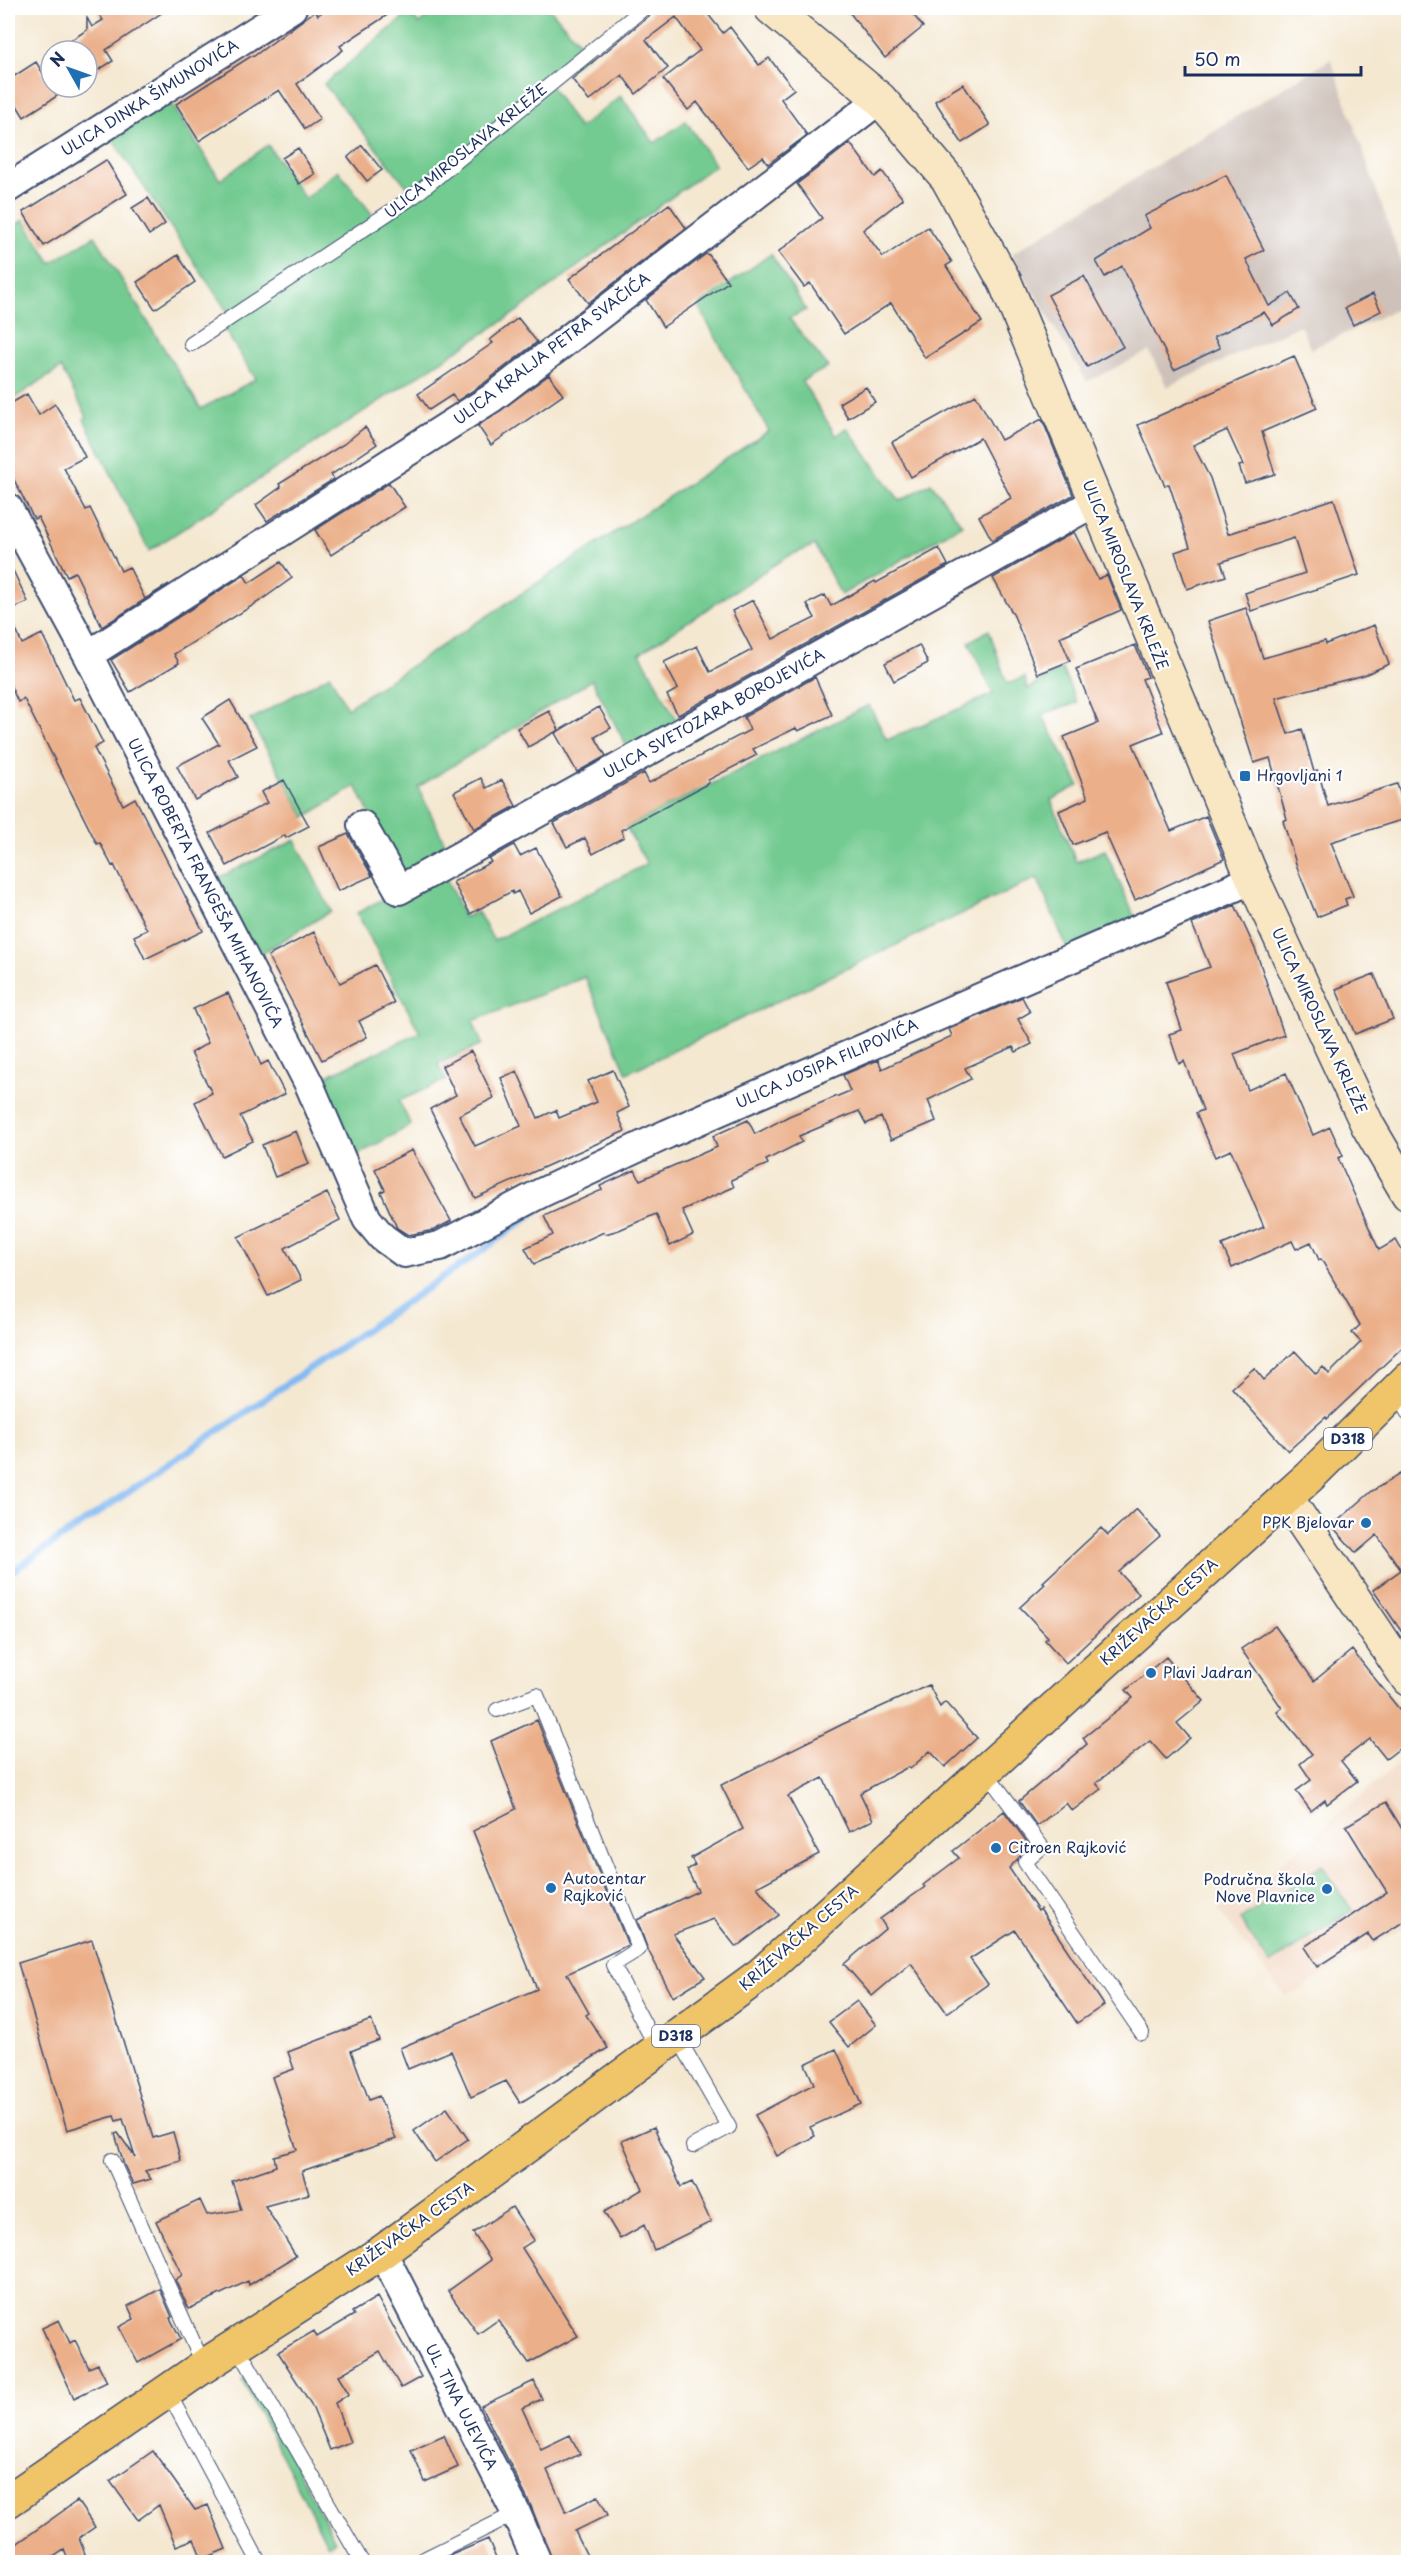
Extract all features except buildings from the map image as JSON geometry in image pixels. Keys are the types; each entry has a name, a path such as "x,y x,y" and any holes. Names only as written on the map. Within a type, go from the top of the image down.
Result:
{"main road":[{"name":"ULICA MIROSLAVA KRLEŽE","path":"771,8 880,99 947,178 1005,282 1253,879 1368,1125 1408,1194"},
{"name":"KRIŽEVAČKA CESTA","path":"8,2500 167,2390 382,2252 761,1974 1286,1497 1404,1395"},
{"path":"1286,1497 1408,1679"}],"street":[{"name":"ULICA DINKA ŠIMUNOVIĆA","path":"8,188 292,8"},
{"name":"ULICA KRALJA PETRA SVAČIĆA","path":"88,655 274,539 492,398 880,99"},
{"name":"ULICA SVETOZARA BOROJEVIĆA","path":"362,825 399,890 1095,502"},
{"name":"ULICA ROBERTA FRANGEŠA MIHANOVIĆA","path":"8,508 88,655 309,1084 367,1219 382,1237 404,1252"},
{"name":"ULICA JOSIPA FILIPOVIĆA","path":"404,1252 440,1246 541,1193 667,1134 1253,879"},
{"name":"UL. TINA UJEVIĆA","path":"382,2252 516,2513 537,2562"}],"lane":[{"name":"ULICA MIROSLAVA KRLEŽE","path":"191,344 414,196 644,8"},
{"path":"497,1710 537,1695 639,1949 613,1965 729,2127 693,2146"},
{"path":"985,1771 1042,1847 1025,1862 1142,2033"},
{"path":"112,2160 204,2366"},
{"path":"237,2344 362,2562"},
{"path":"167,2390 260,2562"},
{"path":"418,2562 516,2513"}],"shaded area":[{"path":"1331,59 1408,281 1408,304 1311,349 1300,325 1167,387 1149,351 1087,382 1011,254"},
{"name":"Područna škola Nove Plavnice","path":"1408,1755 1408,1925 1301,1989 1285,1996 1218,1910 1275,1869"}],"green space":[{"path":"438,8 549,8 589,53 550,85 579,128 621,96 654,143 686,121 715,165 515,313 149,551 84,419 87,417 61,368 8,402 8,267 16,262 8,247 8,229 24,220 51,263 95,236 201,409 256,379 221,324 231,317 104,127 163,90 220,180 268,145 305,199 338,170 378,222 414,195 324,84 409,13 419,24"},
{"path":"771,254 806,310 789,318 828,367 802,381 836,436 847,428 900,501 931,483 962,525 841,595 815,545 786,557 640,653 677,721 629,751 592,680 418,787 450,854 400,877 356,786 305,817 250,720 330,675 347,708 769,431 698,306"},
{"path":"989,630 1007,684 1025,677 1027,689 1062,669 1077,703 1042,714 1079,785 1051,800 1076,862 1105,850 1140,929 1071,957 1037,878 627,1073 585,977 473,1021 482,1044 438,1064 446,1080 399,1101 411,1125 343,1163 309,1084 420,1033 357,913 441,867 464,917 478,912 494,941 647,864 626,827 869,705 887,740 993,694 969,642"},
{"path":"295,840 331,911 246,963 206,884"},
{"path":"1322,1865 1352,1910 1270,1964 1240,1920"},
{"path":"248,2376 335,2541 328,2545 242,2380"}],"waterway":[{"path":"8,1574 477,1254 540,1208"}],"place":[{"name":"Hrgovljani 1","path":"1245,776"},
{"name":"PPK Bjelovar","path":"1366,1523"},
{"name":"Plavi Jadran","path":"1151,1673"},
{"name":"Citroen Rajković","path":"996,1848"},
{"name":"Autocentar Rajković","path":"551,1888"},
{"name":"Područna škola Nove Plavnice","path":"1327,1889"}]}
